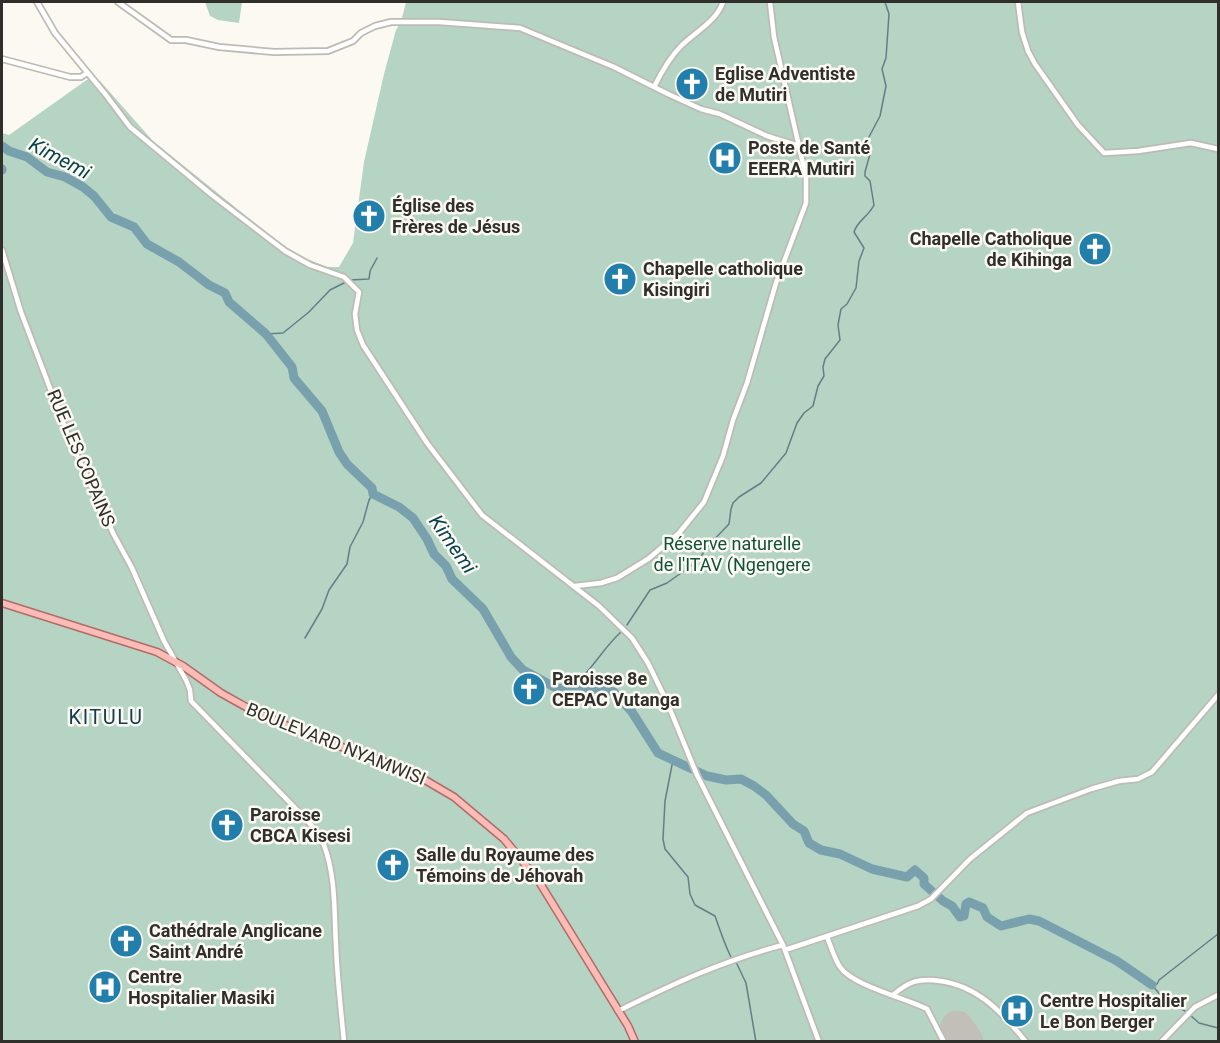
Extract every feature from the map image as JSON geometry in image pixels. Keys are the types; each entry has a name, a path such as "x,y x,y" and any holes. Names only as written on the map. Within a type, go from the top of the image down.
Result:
{"main road":[{"name":"BOULEVARD NYAMWISI","path":"2,603 148,649 175,661 221,693 255,712 313,737 408,770 464,805 504,838 538,880 635,1041"}],"street":[{"path":"37,2 55,33 130,127 212,195 285,251 310,265 344,277 353,285 359,292 356,314 357,330 363,345 427,443 482,515 575,586 617,621 632,638 648,663 698,775 784,947 819,1041"},
{"path":"118,2 171,40 274,52 328,51 353,41 361,33 375,26 391,22 440,22 520,28 614,67 701,109 799,147"},
{"path":"654,87 678,50 704,25 712,21 723,2"},
{"path":"575,586 601,583 617,578 664,546 688,524 709,491 747,383 776,283 806,203 806,177 774,37 770,2"},
{"path":"1018,2 1022,32 1031,58 1078,125 1104,153 1138,152 1191,143 1218,149"},
{"path":"2,59 70,77 81,77 87,73"},
{"name":"RUE LES COPAINS","path":"2,250 21,312 70,441 186,680 191,701 297,810 319,835 324,845 335,902 336,955 344,1041"},
{"path":"618,1011 686,978 732,959 827,937 918,906 932,899 970,859 1028,813 1091,789 1119,781 1138,779 1152,772 1218,695"},
{"path":"827,937 843,970 873,988 927,1009 944,1041"},
{"path":"893,995 905,984 917,981 937,980 965,987 1000,1012 1026,1041"},
{"path":"1161,1041 1195,1007 1218,995"}],"green space":[{"path":"205,2 242,2 239,23 218,20 210,16"},
{"name":"Réserve naturelle de l'ITAV (Ngengere","path":"406,2 1218,2 1218,1041 2,1041 2,133 9,135 88,79 100,81 153,141 281,244 327,267 339,267 353,243 364,162 384,74"}],"waterway":[{"path":"627,625 650,590 667,583 698,561 707,547 729,524 733,503 761,483 786,453 797,423 813,406 818,386 824,376 825,359 840,340 838,325 841,309 847,304 856,288 859,261 864,248 854,232 874,205 870,181 865,176 865,172 870,154 869,137 880,116 886,86 882,69 886,58 889,14 885,2"},
{"name":"Kimemi","path":"2,146 27,157 47,172 65,177 83,187 94,196 111,217 134,227 147,244 225,293 229,302 266,334 292,367 294,378 322,411 339,452 347,464 372,488 373,494 399,507 413,518 434,554 446,566 452,579 483,609 511,657 523,670 556,688 614,692 632,712 658,753 707,776 726,780 741,779 754,786 766,795 793,824 804,831 809,843 821,850 840,854 872,869 907,877 915,870 924,878 924,884 952,906 960,917 964,916 966,904 969,902 983,908 987,917 1001,926 1029,919 1039,921 1117,961 1152,985"},
{"path":"350,280 369,279 370,271 377,258"},
{"path":"266,334 283,333 309,312 330,290 346,282"},
{"path":"305,638 322,609 329,590 347,564 350,547 363,522 373,494"},
{"path":"567,689 583,676 621,632"},
{"name":"Kimemi","path":"673,760 665,801 663,839 665,849 688,877 690,894 695,905 715,916 732,959"},
{"path":"1185,1011 1162,997 1152,985 1157,984 1159,980 1218,934"},
{"name":"Kimemi","path":"736,962 746,983 756,1042"},
{"path":"1190,1015 1199,1023 1218,1028"}],"runway":[{"path":"957,1027 967,1042"}],"place":[{"name":"Eglise Adventiste de Mutiri","path":"692,84"},
{"name":"Poste de Santé EEERA Mutiri","path":"725,158"},
{"name":"Église des Frères de Jésus","path":"369,216"},
{"name":"Chapelle Catholique de Kihinga","path":"1095,249"},
{"name":"Chapelle catholique Kisingiri","path":"620,279"},
{"name":"Paroisse 8e CEPAC Vutanga","path":"529,689"},
{"name":"Paroisse CBCA Kisesi","path":"227,825"},
{"name":"Salle du Royaume des Témoins de Jéhovah","path":"393,865"},
{"name":"Cathédrale Anglicane Saint André","path":"126,941"},
{"name":"Centre Hospitalier Masiki","path":"105,987"},
{"name":"Centre Hospitalier Le Bon Berger","path":"1017,1011"}],"district":[{"name":"KITULU","path":"106,717"}]}
